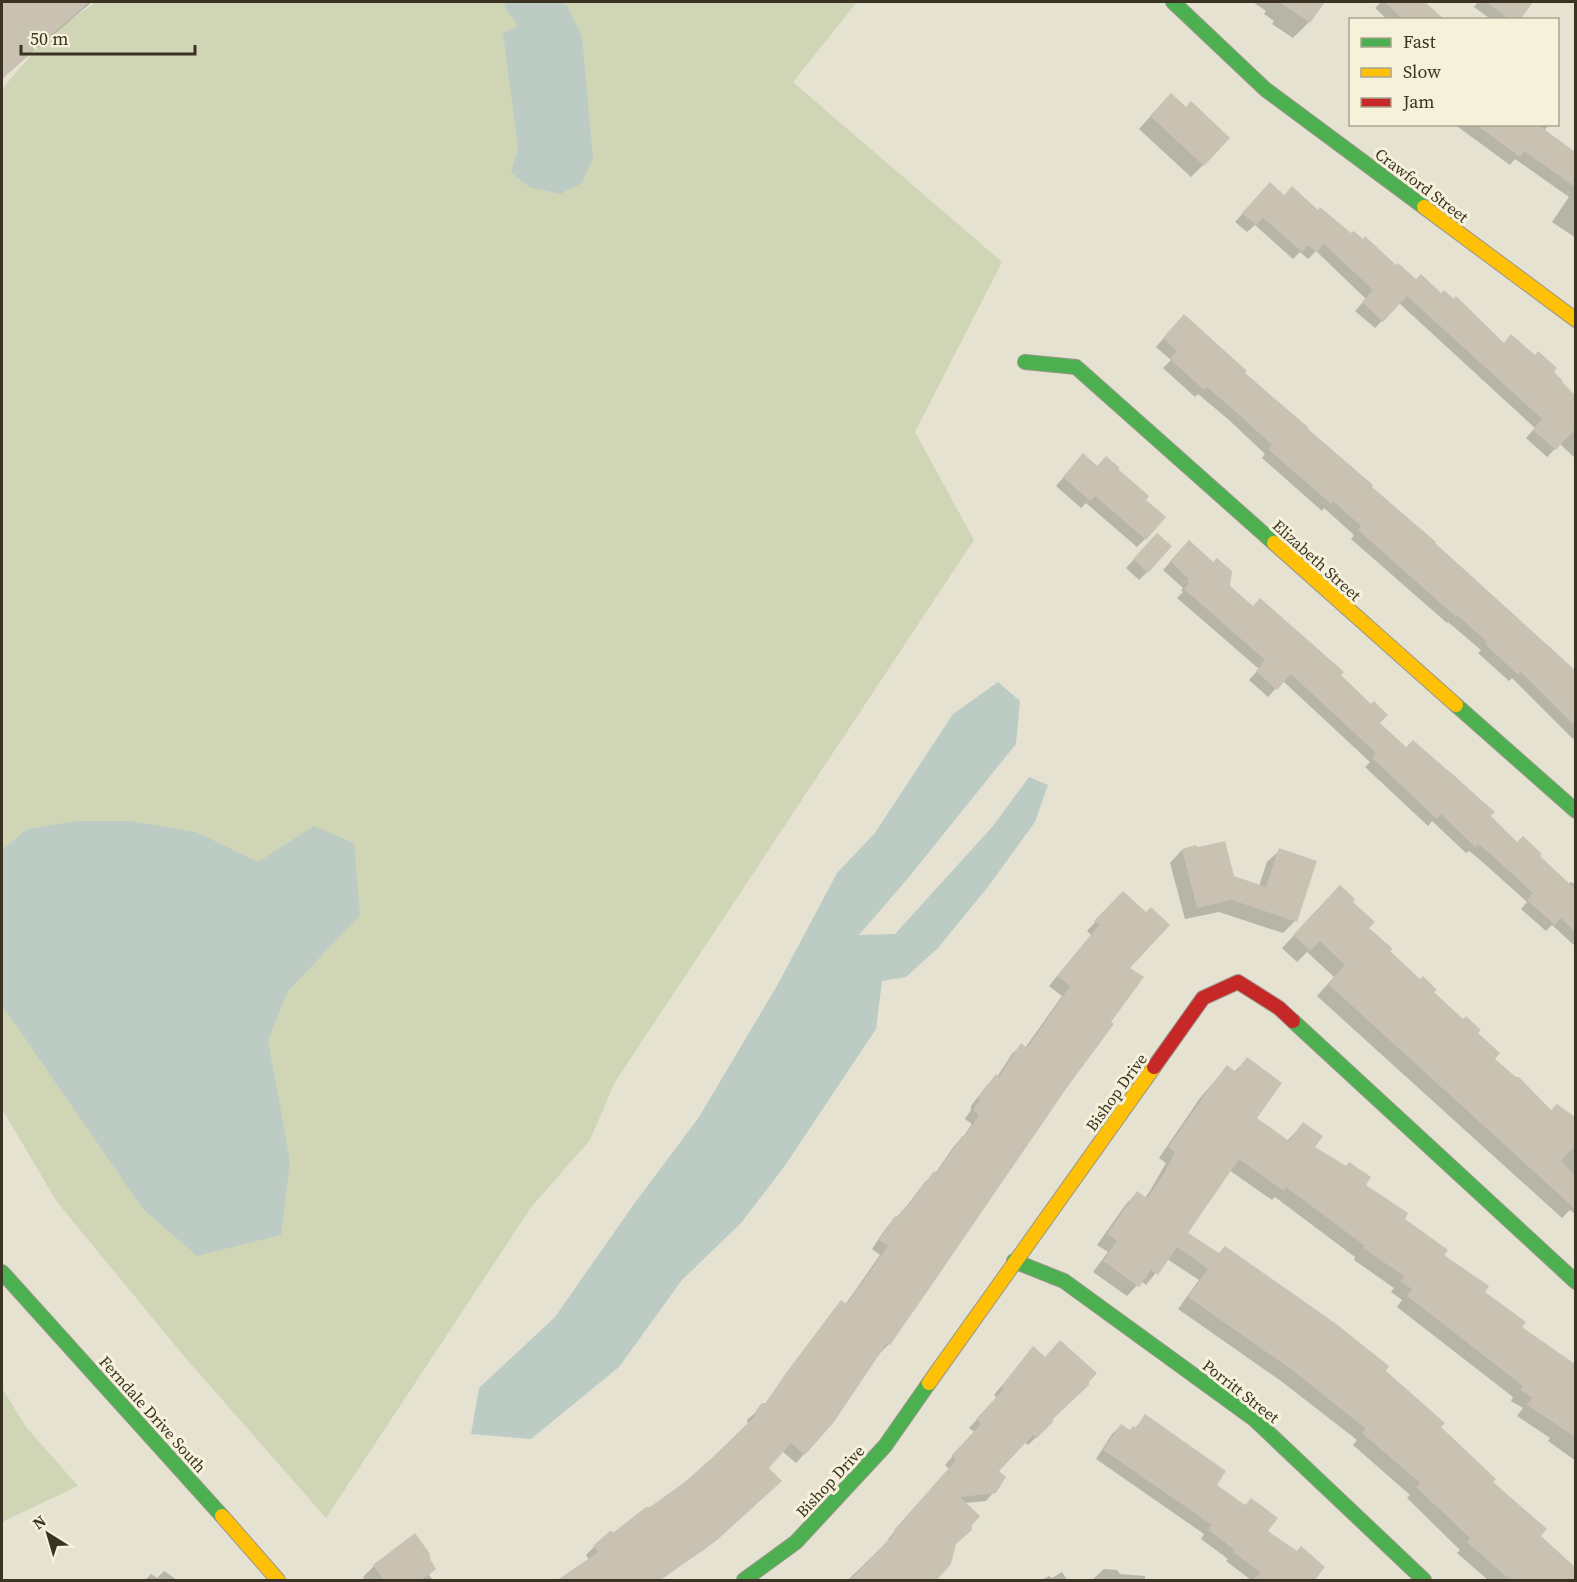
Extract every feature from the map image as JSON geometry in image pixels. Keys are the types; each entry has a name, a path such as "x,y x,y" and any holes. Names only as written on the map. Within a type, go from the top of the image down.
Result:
{"street":[{"name":"Crawford Street","path":"1173,2 1265,89 1575,320"},
{"name":"Elizabeth Street","path":"1025,362 1076,367 1575,812"},
{"name":"Bishop Drive","path":"744,1581 795,1542 885,1446 1014,1261 1203,998 1238,982 1279,1008 1575,1282"},
{"name":"Porritt Street","path":"1014,1261 1064,1281 1254,1419 1424,1581"},
{"name":"Ferndale Drive South","path":"2,1272 186,1474 278,1581"}],"green space":[{"path":"96,2 857,2 793,82 1002,262 915,432 974,540 615,1082 590,1140 532,1206 326,1518 183,1355 57,1202 2,1109 2,89 47,37"},
{"path":"2,1388 26,1427 78,1486 2,1522"}],"shaded area":[{"path":"505,2 562,2 568,7 582,37 593,158 582,183 560,194 529,187 511,172 518,148 503,33 518,26 505,7"},
{"path":"998,682 1020,701 1016,744 859,935 895,934 993,826 1029,777 1048,785 1035,822 987,888 938,948 906,977 882,981 876,1029 784,1167 741,1223 682,1280 619,1367 531,1439 471,1434 479,1388 555,1317 634,1204 699,1117 778,984 837,873 875,833 953,714"},
{"path":"78,821 130,821 196,832 258,862 314,826 354,843 360,915 288,991 268,1040 290,1161 281,1235 197,1256 143,1209 2,1005 2,850 27,829"}],"building":[{"path":"2,2 89,2 2,79"},
{"path":"1279,2 1325,2 1310,23"},
{"path":"1384,2 1425,2 1443,18 1402,18"},
{"path":"1486,2 1533,2 1521,18 1507,18"},
{"path":"1171,93 1186,107 1191,101 1230,138 1204,166 1150,116"},
{"path":"1478,126 1540,126 1575,152 1575,187 1524,151 1520,157"},
{"path":"1270,182 1284,195 1292,186 1318,210 1320,207 1351,233 1354,231 1363,239 1365,236 1396,265 1398,263 1416,279 1421,274 1441,293 1444,290 1454,299 1456,296 1504,343 1511,334 1535,355 1538,351 1557,368 1554,372 1575,395 1575,429 1556,450 1533,430 1542,419 1407,296 1383,322 1362,302 1373,290 1324,244 1317,252 1308,245 1302,252 1263,218 1256,225 1242,213"},
{"path":"1184,314 1247,371 1245,373 1373,485 1372,487 1436,542 1575,670 1575,726 1521,672 1518,675 1485,644 1487,642 1358,530 1361,526 1333,501 1331,504 1268,449 1272,445 1237,413 1207,387 1204,390 1170,359 1177,351 1163,338"},
{"path":"1083,453 1097,466 1106,456 1149,496 1146,500 1166,517 1146,540 1095,496 1090,501 1063,477"},
{"path":"1157,533 1172,546 1148,573 1133,559"},
{"path":"1189,540 1213,562 1217,558 1232,571 1230,586 1253,606 1260,598 1344,672 1341,675 1371,704 1374,701 1388,715 1380,723 1406,747 1413,740 1495,812 1491,816 1517,842 1523,836 1542,854 1540,856 1575,889 1575,932 1561,918 1555,925 1527,900 1533,893 1487,851 1478,844 1475,847 1441,814 1437,819 1372,758 1376,753 1291,674 1277,690 1256,671 1265,660 1184,589 1189,579 1170,561"},
{"path":"1225,841 1234,876 1266,887 1279,848 1317,861 1297,922 1232,900 1197,908 1182,849"},
{"path":"1340,885 1355,899 1353,902 1375,922 1369,928 1393,949 1390,951 1420,979 1423,976 1437,990 1434,992 1463,1019 1466,1016 1481,1030 1478,1033 1500,1053 1495,1059 1519,1077 1551,1110 1557,1104 1575,1117 1575,1146 1561,1161 1575,1175 1575,1209 1328,984 1345,965 1320,941 1310,951 1293,935"},
{"path":"1123,891 1146,912 1151,907 1170,925 1130,968 1144,977 1111,1022 1114,1024 1068,1086 890,1345 887,1343 834,1422 805,1455 791,1443 769,1468 782,1481 716,1541 659,1581 556,1581 598,1552 593,1546 610,1531 614,1532 646,1507 650,1507 686,1481 756,1415 756,1410 762,1403 766,1403 841,1300 847,1304 888,1246 879,1240 894,1217 907,1207 934,1171 937,1173 962,1136 966,1135 979,1115 973,1110 980,1100 979,1096 996,1074 999,1077 1021,1043 1027,1048 1070,986 1057,976 1099,925 1094,921"},
{"path":"1247,1057 1282,1083 1257,1118 1289,1141 1303,1122 1323,1136 1315,1147 1346,1166 1349,1162 1371,1177 1366,1185 1408,1213 1405,1219 1448,1250 1444,1255 1489,1286 1485,1292 1526,1322 1522,1327 1575,1364 1575,1437 1527,1405 1532,1397 1520,1390 1523,1386 1407,1296 1412,1289 1400,1281 1404,1276 1363,1248 1365,1246 1286,1187 1284,1191 1239,1159 1188,1233 1219,1253 1225,1246 1335,1323 1389,1366 1386,1371 1445,1423 1441,1427 1496,1479 1493,1482 1547,1529 1541,1536 1575,1567 1575,1581 1511,1581 1467,1542 1470,1538 1416,1487 1420,1483 1362,1433 1366,1429 1292,1370 1188,1297 1208,1269 1177,1247 1158,1275 1151,1270 1139,1287 1103,1261 1117,1241 1107,1234 1137,1191 1147,1198 1162,1177 1175,1152 1168,1147 1211,1086 1227,1065 1236,1072"},
{"path":"1060,1340 1097,1373 1089,1385 1053,1419 1053,1422 1037,1438 1033,1435 999,1471 1006,1477 996,1493 960,1497 980,1516 972,1525 972,1530 956,1544 951,1564 936,1581 849,1581 896,1532 894,1530 956,1460 951,1456 981,1424 976,1419 1004,1389 1001,1387 1033,1346 1045,1357"},
{"path":"1145,1414 1226,1471 1217,1485 1245,1505 1251,1498 1278,1518 1268,1531 1297,1551 1301,1546 1325,1567 1314,1581 1253,1581 1260,1572 1208,1530 1212,1525 1103,1450 1121,1424 1130,1430 1133,1426 1136,1428"},
{"path":"415,1533 430,1554 430,1559 436,1569 420,1581 384,1581 373,1565"}],"traffic: fast":[{"path":"1173,2 1265,89 1424,207"},
{"path":"1025,362 1076,367 1274,543"},
{"path":"1456,705 1576,811"},
{"path":"1293,1021 1576,1282"},
{"path":"1014,1261 1064,1281 1254,1419 1424,1580"},
{"path":"2,1272 222,1516"},
{"path":"744,1580 796,1542 885,1446 929,1383"}],"traffic: slow":[{"path":"1424,207 1576,320"},
{"path":"1274,543 1456,705"},
{"path":"929,1383 1154,1067"},
{"path":"222,1516 278,1580"}],"traffic: jam":[{"path":"1154,1067 1203,998 1238,982 1279,1008 1293,1021"}]}
